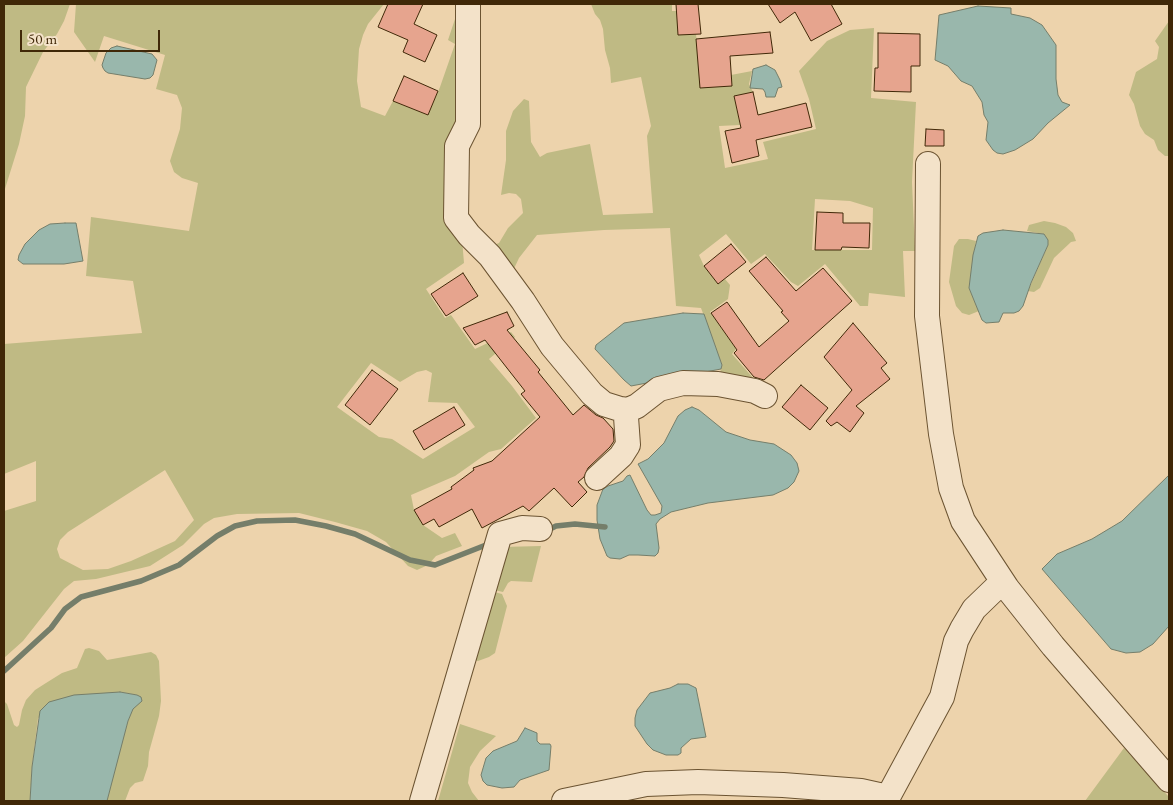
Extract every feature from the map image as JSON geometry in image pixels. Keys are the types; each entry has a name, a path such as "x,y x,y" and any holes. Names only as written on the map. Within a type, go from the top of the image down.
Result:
{"street":[{"path":"468,4 468,124 457,146 456,218 469,235 490,256 552,346 592,394 604,404 620,409 628,410 638,406 659,389 682,383 718,384 755,391 765,396"},
{"path":"928,164 927,316 941,434 951,488 963,520 1002,582 1052,646 1169,780"},
{"path":"597,478 621,456 628,445 626,418 628,410"},
{"path":"422,801 500,534 522,528 540,529"},
{"path":"564,801 646,784 698,782 832,788 861,791 887,799 942,697 956,641 962,629 974,609 1002,582"}],"shaded area":[{"path":"4,4 70,4 64,21 43,52 26,87 25,116 19,144 4,192"},
{"path":"76,4 384,4 368,24 359,49 357,81 361,107 385,116 393,101 428,115 455,44 448,40 460,4 462,239 464,263 426,289 445,318 451,315 475,349 511,332 515,337 489,359 536,418 501,449 489,452 455,476 411,495 414,510 423,525 442,538 455,533 462,546 436,556 428,565 417,570 408,566 386,542 367,531 335,522 299,513 237,514 214,518 204,524 183,545 150,566 96,579 74,581 64,589 23,641 4,658 4,511 36,501 36,461 4,474 4,344 142,333 133,281 86,276 91,217 189,231 198,183 182,178 174,172 170,161 180,129 182,108 177,95 156,89 165,55 104,36 95,62 74,32","holes":["371,363 400,382 417,372 426,370 432,373 428,402 457,403 475,427 423,459 392,439 379,437 337,407","165,470 194,520 175,541 108,569 83,570 60,558 57,549 60,540 68,532"]},
{"path":"591,4 672,4 672,11 676,11 696,34 701,88 731,75 752,71 749,84 753,92 734,96 740,125 719,126 725,168 768,159 763,142 816,129 809,99 799,71 827,41 850,30 874,28 871,98 916,102 912,182 915,251 903,251 905,297 869,293 868,306 860,306 825,264 798,286 791,282 765,254 751,264 726,234 699,255 704,266 718,284 725,279 730,285 728,299 710,312 736,349 732,354 755,380 719,377 722,365 701,308 676,306 670,228 537,235 519,258 510,277 489,247 499,243 508,228 523,213 521,199 516,194 501,195 506,160 506,131 513,111 524,99 529,101 531,142 540,157 547,153 590,144 603,215 653,213 647,136 651,126 641,77 611,83 603,29 600,20","holes":["815,199 850,201 873,208 872,250 812,250"]},
{"path":"978,6 1011,8 1011,14 1030,18 1042,25 1056,45 1058,95 1062,102 1070,105 1048,123 1033,139 1015,150 1003,154 993,150 986,140 988,122 984,115 982,102 972,86 961,81 948,66 935,60 939,15"},
{"path":"1169,21 1169,156 1165,156 1158,150 1154,140 1145,134 1140,126 1134,104 1129,95 1136,72 1157,59 1159,47 1155,41"},
{"path":"117,46 152,54 157,60 153,75 145,79 105,71 102,65 106,53 111,48"},
{"path":"766,65 775,70 782,87 778,88 775,97 766,97 763,89 750,88 753,69"},
{"path":"1044,221 1066,227 1073,233 1076,241 1071,242 1054,258 1040,288 1034,292 1028,291 1048,245 1044,234 1027,231 1029,225"},
{"path":"76,223 83,261 64,264 23,264 18,260 25,244 39,230 50,224"},
{"path":"1003,230 1044,234 1048,240 1048,245 1023,306 1014,313 1003,313 999,322 986,323 982,320 969,288 973,255 978,236 983,233"},
{"path":"959,239 976,241 969,288 979,311 969,315 962,313 956,306 949,282 954,246"},
{"path":"683,313 704,314 722,365 721,369 631,386 595,349 596,345 624,323"},
{"path":"692,407 699,410 726,432 750,440 774,444 791,455 797,463 799,471 794,482 788,488 773,495 708,503 671,512 656,524 659,548 655,556 629,555 620,559 610,558 607,556 600,539 597,520 597,505 603,489 623,481 630,475 651,515 661,513 662,506 638,464 648,459 664,443 678,416"},
{"path":"1169,475 1169,626 1153,644 1140,652 1126,653 1111,649 1042,569 1057,554 1092,539 1122,521"},
{"path":"541,546 532,582 511,581 503,592 490,589 502,547"},
{"path":"494,592 502,594 507,606 495,653 478,661 474,660"},
{"path":"89,648 99,651 107,660 151,652 156,655 159,661 161,701 159,716 143,781 135,783 130,788 125,801 107,801 120,745 137,695 120,692 38,718 30,801 4,801 4,701 7,704 14,725 17,727 26,700 35,690 62,673 77,668 85,649"},
{"path":"678,684 688,684 696,688 706,737 691,739 681,748 681,753 678,755 666,755 653,750 647,744 635,726 635,718 637,710 650,693"},
{"path":"120,692 137,695 141,697 142,701 133,709 128,721 107,801 30,801 32,767 40,711 49,702 74,695"},
{"path":"460,724 496,736 480,751 470,767 468,783 479,801 438,801"},
{"path":"525,728 537,733 537,741 540,744 550,744 549,770 520,780 514,787 502,788 487,785 481,775 486,758 493,751 517,741"},
{"path":"1124,748 1169,797 1169,801 1085,801"}],"building":[{"path":"388,4 423,4 414,24 437,35 425,62 403,52 408,40 378,27"},
{"path":"676,4 698,4 701,34 678,35"},
{"path":"768,4 831,4 842,24 811,41 795,12 780,23"},
{"path":"770,32 773,53 730,56 732,86 700,88 696,39"},
{"path":"878,33 920,34 920,66 911,66 911,92 874,91 875,68 878,68"},
{"path":"404,76 438,91 428,115 393,101"},
{"path":"753,92 758,115 806,103 812,127 756,140 759,156 732,163 725,131 741,128 734,96"},
{"path":"926,129 944,130 944,146 925,146"},
{"path":"817,212 843,213 843,223 870,223 869,248 842,247 841,250 815,250"},
{"path":"731,244 746,262 718,284 704,266"},
{"path":"766,257 796,291 823,268 852,301 764,380 754,377 734,353 737,350 711,313 727,302 759,347 789,321 781,312 783,311 749,271"},
{"path":"463,273 478,296 446,316 431,294"},
{"path":"507,312 514,326 507,330 540,370 538,372 573,415 584,405 603,418 613,429 614,441 588,468 584,477 578,482 587,492 572,507 554,488 529,511 523,506 482,528 472,509 439,527 434,519 423,525 414,510 452,489 451,487 474,470 473,468 492,461 540,417 521,394 525,391 485,340 475,345 463,328"},
{"path":"853,323 887,363 881,368 890,379 856,406 864,413 850,432 837,422 831,426 826,421 852,390 824,357"},
{"path":"372,370 398,389 370,425 345,405"},
{"path":"801,385 828,408 810,430 782,407"},
{"path":"454,407 465,425 424,450 413,431"}],"waterway":[{"path":"4,671 51,628 65,609 81,597 141,581 179,565 217,536 235,526 257,521 295,520 326,526 355,534 410,560 435,565 491,543"},
{"path":"546,531 556,526 575,524 605,527"}]}
